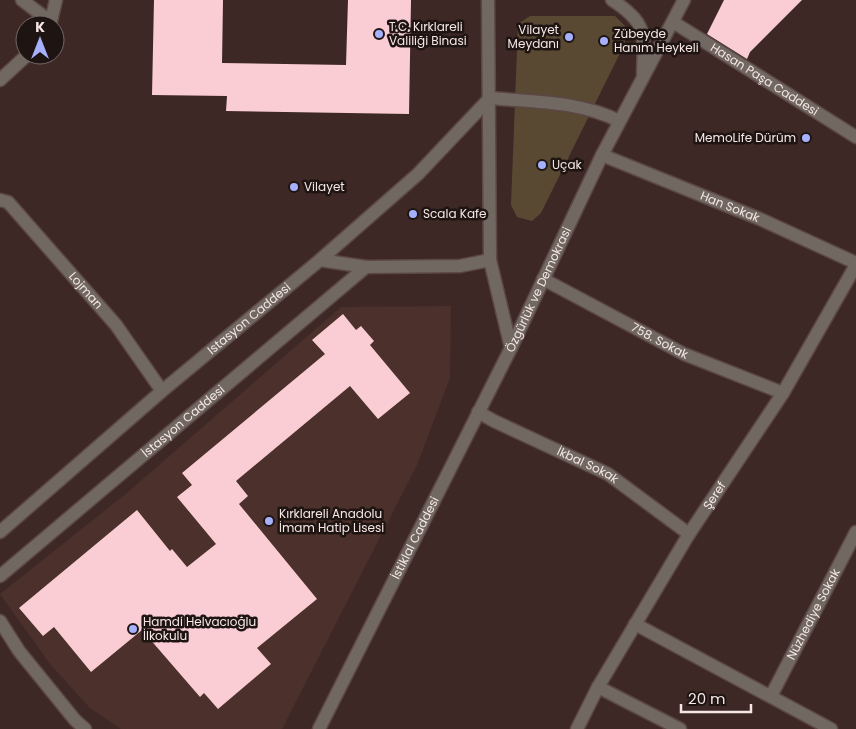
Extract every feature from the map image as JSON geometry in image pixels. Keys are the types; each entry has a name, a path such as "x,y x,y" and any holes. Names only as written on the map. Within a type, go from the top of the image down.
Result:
{"street":[{"path":"22,0 40,15"},
{"path":"52,15 56,0"},
{"name":"Özgürlük ve Demokrasi","path":"488,0 490,260 511,348"},
{"path":"612,0 634,16 642,30 643,76"},
{"name":"Özgürlük ve Demokrasi","path":"511,348 602,155 684,0"},
{"name":"Hasan Paşa Caddesi","path":"673,22 856,136"},
{"path":"0,80 17,65"},
{"path":"490,98 571,106 611,117 619,122"},
{"name":"Istasyon Caddesi","path":"0,532 162,391 320,260 418,174 490,98"},
{"name":"Han Sokak","path":"602,155 760,220 856,264"},
{"name":"Lojman","path":"2,203 116,325 162,391"},
{"path":"320,260 366,267 460,266 490,260"},
{"name":"Şeref","path":"577,729 598,687 689,534 783,393 856,264"},
{"name":"İstasyon Caddesi","path":"0,576 366,267"},
{"name":"758. Sokak","path":"543,278 684,354 783,393"},
{"name":"İstiklal Caddesi","path":"319,729 511,348"},
{"name":"İkbal Sokak","path":"478,412 608,474 689,534"},
{"name":"Nüzhediye Sokak","path":"771,696 856,532"},
{"path":"0,621 19,651 75,720 85,729"},
{"path":"635,624 771,696 818,726 831,729"},
{"path":"598,687 680,729"}],"shaded area":[{"path":"530,16 615,16 626,27 625,43 541,213 532,221 517,217 511,205 518,24"},
{"name":"Kırklareli Anadolu İmam Hatip Lisesi","path":"451,306 450,378 417,465 282,729 121,729 90,708 50,664 0,594 128,492 341,307"}],"building":[{"name":"T.C. Kırklareli Valiliği Binasi","path":"154,0 223,0 222,63 346,65 348,0 411,0 409,114 226,111 227,96 152,95"},
{"path":"724,0 802,0 750,52 747,59 707,34"},
{"path":"343,314 356,330 361,326 374,341 370,345 410,393 378,419 350,386 236,481 248,496 239,504 317,599 257,648 271,664 218,709 204,693 200,697 142,630 91,672 54,627 43,636 19,608 137,510 170,551 172,549 187,567 216,544 177,497 192,485 182,473 325,354 312,340"}],"place":[{"name":"T.C. Kırklareli Valiliği Binasi","path":"379,34"},
{"name":"Vilayet Meydanı","path":"569,37"},
{"name":"Zübeyde Hanım Heykeli","path":"604,41"},
{"name":"MemoLife Dürüm","path":"806,138"},
{"name":"Uçak","path":"542,165"},
{"name":"Vilayet","path":"294,187"},
{"name":"Scala Kafe","path":"413,214"},
{"name":"Kırklareli Anadolu İmam Hatip Lisesi","path":"269,521"},
{"name":"Hamdi Helvacıoğlu İlkokulu","path":"133,629"}]}
